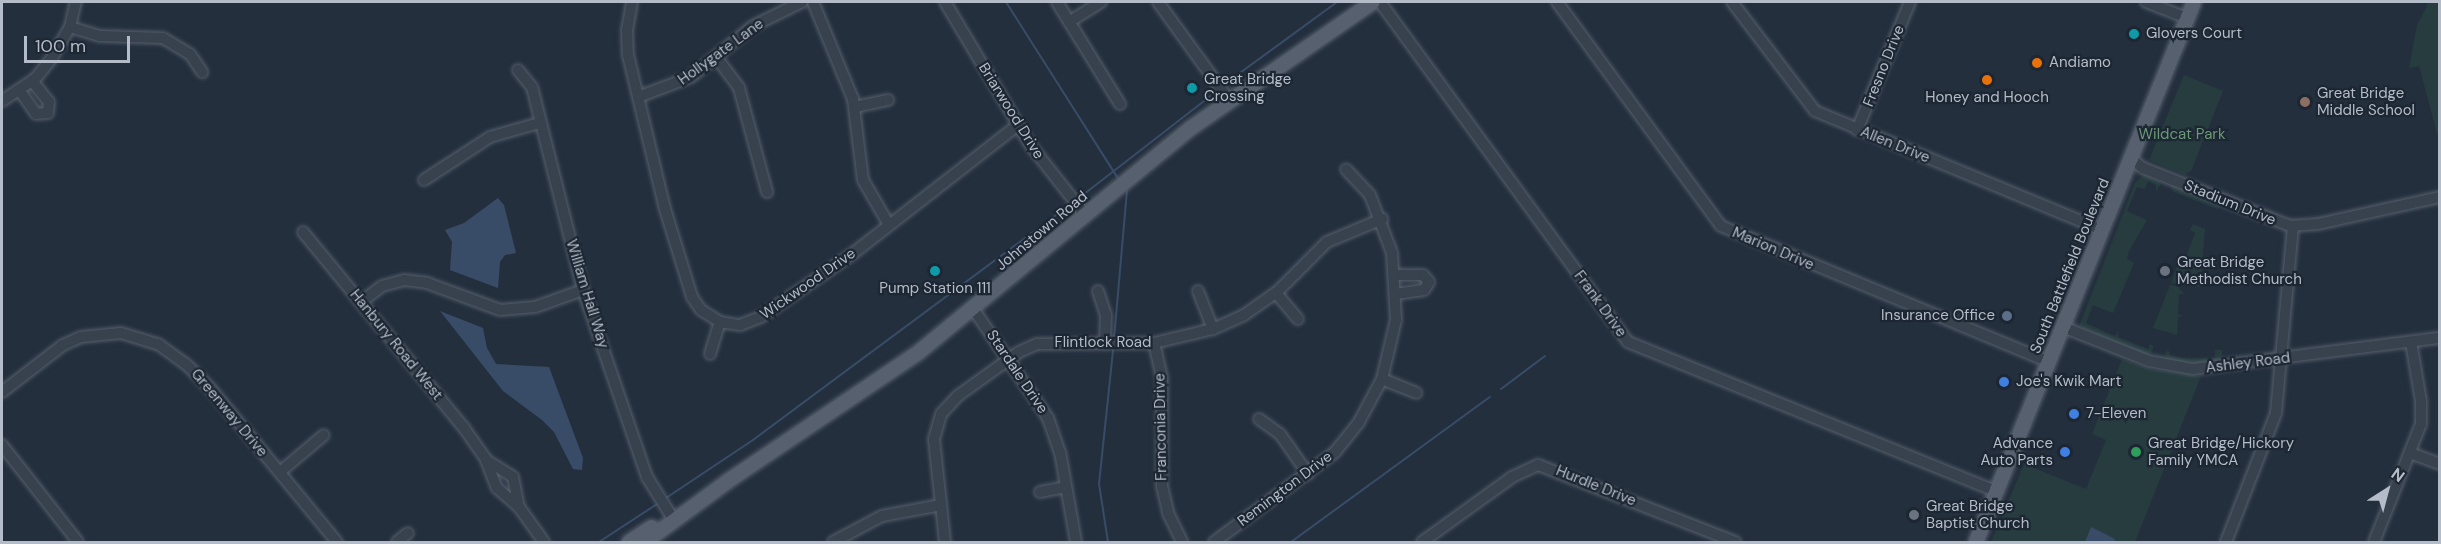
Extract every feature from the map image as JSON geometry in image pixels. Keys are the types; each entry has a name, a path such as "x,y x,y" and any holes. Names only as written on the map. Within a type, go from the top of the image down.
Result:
{"main road":[{"name":"Johnstown Road","path":"645,543 728,481 974,310 1229,100 1373,2"},
{"name":"South Battlefield Boulevard","path":"1976,543 2194,2"},
{"name":"Johnstown Road","path":"629,543 670,514 728,481"}],"street":[{"path":"2,101 32,81 52,58 70,27 76,2"},
{"path":"632,2 627,43 638,97 689,289 701,310 720,322 710,354"},
{"name":"Hollygate Lane","path":"638,97 684,81 753,26 802,2"},
{"path":"813,2 855,107 863,180 889,225"},
{"name":"Briarwood Drive","path":"945,2 1018,125 1086,216"},
{"path":"1057,2 1120,104"},
{"path":"1069,22 1101,2"},
{"path":"1158,2 1229,100"},
{"name":"Frank Drive","path":"1380,2 1628,342 1996,492"},
{"name":"Marion Drive","path":"1557,2 1721,226 2049,362"},
{"name":"Allen Drive","path":"1732,2 1812,109 1857,130 2103,230"},
{"name":"Fresno Drive","path":"1857,130 1910,2"},
{"path":"2146,2 2187,18"},
{"path":"70,27 100,36 163,38 190,54 202,72"},
{"path":"716,57 739,88 767,192"},
{"name":"William Hall Way","path":"518,70 532,87 539,123 583,290 647,477 670,514"},
{"path":"20,91 36,114 48,113 49,102 32,81"},
{"path":"855,107 888,100"},
{"path":"424,180 490,138 539,123"},
{"name":"Wickwood Drive","path":"720,322 740,324 758,320 889,225 1018,125"},
{"name":"Stadium Drive","path":"2132,159 2143,168 2254,213 2293,226 2318,224 2439,197"},
{"name":"Remington Drive","path":"1214,543 1308,474 1347,439 1382,379 1392,347 1396,275 1382,219 1364,185 1346,169"},
{"name":"Flintlock Road","path":"945,543 933,444 937,423 951,402 1009,358 1037,344 1154,344 1213,329 1244,315 1276,293 1327,242 1382,219"},
{"path":"2226,543 2273,423 2283,360 2293,226"},
{"name":"Hanbury Road West","path":"303,232 486,460 497,488 519,507 544,543"},
{"path":"1396,275 1423,275 1429,282 1424,291 1396,294"},
{"path":"361,302 382,286 404,280 427,284 500,310 535,307 583,290"},
{"path":"1098,291 1106,316 1105,344"},
{"path":"1198,291 1213,329"},
{"path":"1276,293 1298,319"},
{"name":"Stardale Drive","path":"974,310 1048,418 1060,453 1076,543"},
{"name":"Ashley Road","path":"2063,327 2136,357 2186,369 2283,360 2439,338"},
{"name":"Greenway Drive","path":"2,392 70,341 106,333 130,334 158,344 186,364 280,472 337,543"},
{"path":"2374,543 2410,453 2422,410 2411,342"},
{"name":"Franconia Drive","path":"1154,344 1162,377 1162,486 1168,513 1182,543"},
{"path":"1382,379 1416,393"},
{"path":"1258,419 1280,434 1308,474"},
{"path":"280,472 324,435"},
{"path":"2,445 78,543"},
{"path":"2410,453 2439,464"},
{"name":"Hanbury Road West","path":"486,460 513,477 519,507"},
{"name":"Hurdle Drive","path":"1422,543 1512,477 1538,465 1715,539 1736,543"},
{"path":"1040,492 1066,487"},
{"path":"833,543 882,516 941,505"},
{"path":"397,543 408,532"}],"green space":[{"path":"2429,2 2439,2 2439,141 2419,66 2409,68 2417,25"},
{"name":"Wildcat Park","path":"2184,75 2223,91 2191,171 2185,175 2149,160"},
{"path":"2144,174 2161,183 2156,192 2156,185 2148,181 2145,189 2137,187 2127,211 2147,220 2129,251 2127,259 2134,263 2113,313 2093,305 2086,323 2115,336 2119,331 2118,337 2148,349 2150,344 2154,346 2151,353 2144,355 2079,326 2135,183"},
{"path":"2174,184 2220,204 2221,207 2217,209 2174,192 2169,186"},
{"path":"2193,224 2205,229 2200,287 2171,283 2182,253 2187,255 2195,233 2190,230"},
{"path":"2170,285 2177,286 2184,294 2179,294 2178,314 2184,316 2178,317 2177,335 2153,328"},
{"path":"2168,349 2170,355 2184,358 2215,358 2215,350 2222,350 2223,364 2170,362 2164,355"},
{"name":"Great Bridge/Hickory Family YMCA","path":"2122,359 2150,369 2201,376 2135,542 1991,542 2024,464 2086,489 2106,440 2092,434"}],"water":[{"path":"498,198 504,205 516,253 505,255 500,262 498,288 450,270 452,242 445,230 464,223"},
{"path":"440,311 483,328 487,348 496,364 549,367 583,458 582,470 573,469 554,432 542,420 503,391"},
{"path":"2091,527 2115,539 2114,542 2085,542"}],"waterway":[{"path":"1006,2 1119,180"},
{"path":"1226,83 1337,2"},
{"path":"1079,198 1217,91"},
{"path":"1114,339 1127,191"},
{"path":"666,498 753,440 1070,205"},
{"path":"1108,542 1099,484 1113,350"},
{"path":"1501,389 1545,356"},
{"path":"1291,542 1490,397"},
{"path":"599,542 657,504"}],"place":[{"name":"Glovers Court","path":"2134,34"},
{"name":"Andiamo","path":"2037,63"},
{"name":"Honey and Hooch","path":"1987,80"},
{"name":"Great Bridge Crossing","path":"1192,88"},
{"name":"Great Bridge Middle School","path":"2305,102"},
{"name":"Pump Station 111","path":"935,271"},
{"name":"Great Bridge Methodist Church","path":"2165,271"},
{"name":"Insurance Office","path":"2007,316"},
{"name":"Joe's Kwik Mart","path":"2004,382"},
{"name":"7-Eleven","path":"2074,414"},
{"name":"Advance Auto Parts","path":"2065,452"},
{"name":"Great Bridge/Hickory Family YMCA","path":"2136,452"},
{"name":"Great Bridge Baptist Church","path":"1914,515"}]}
